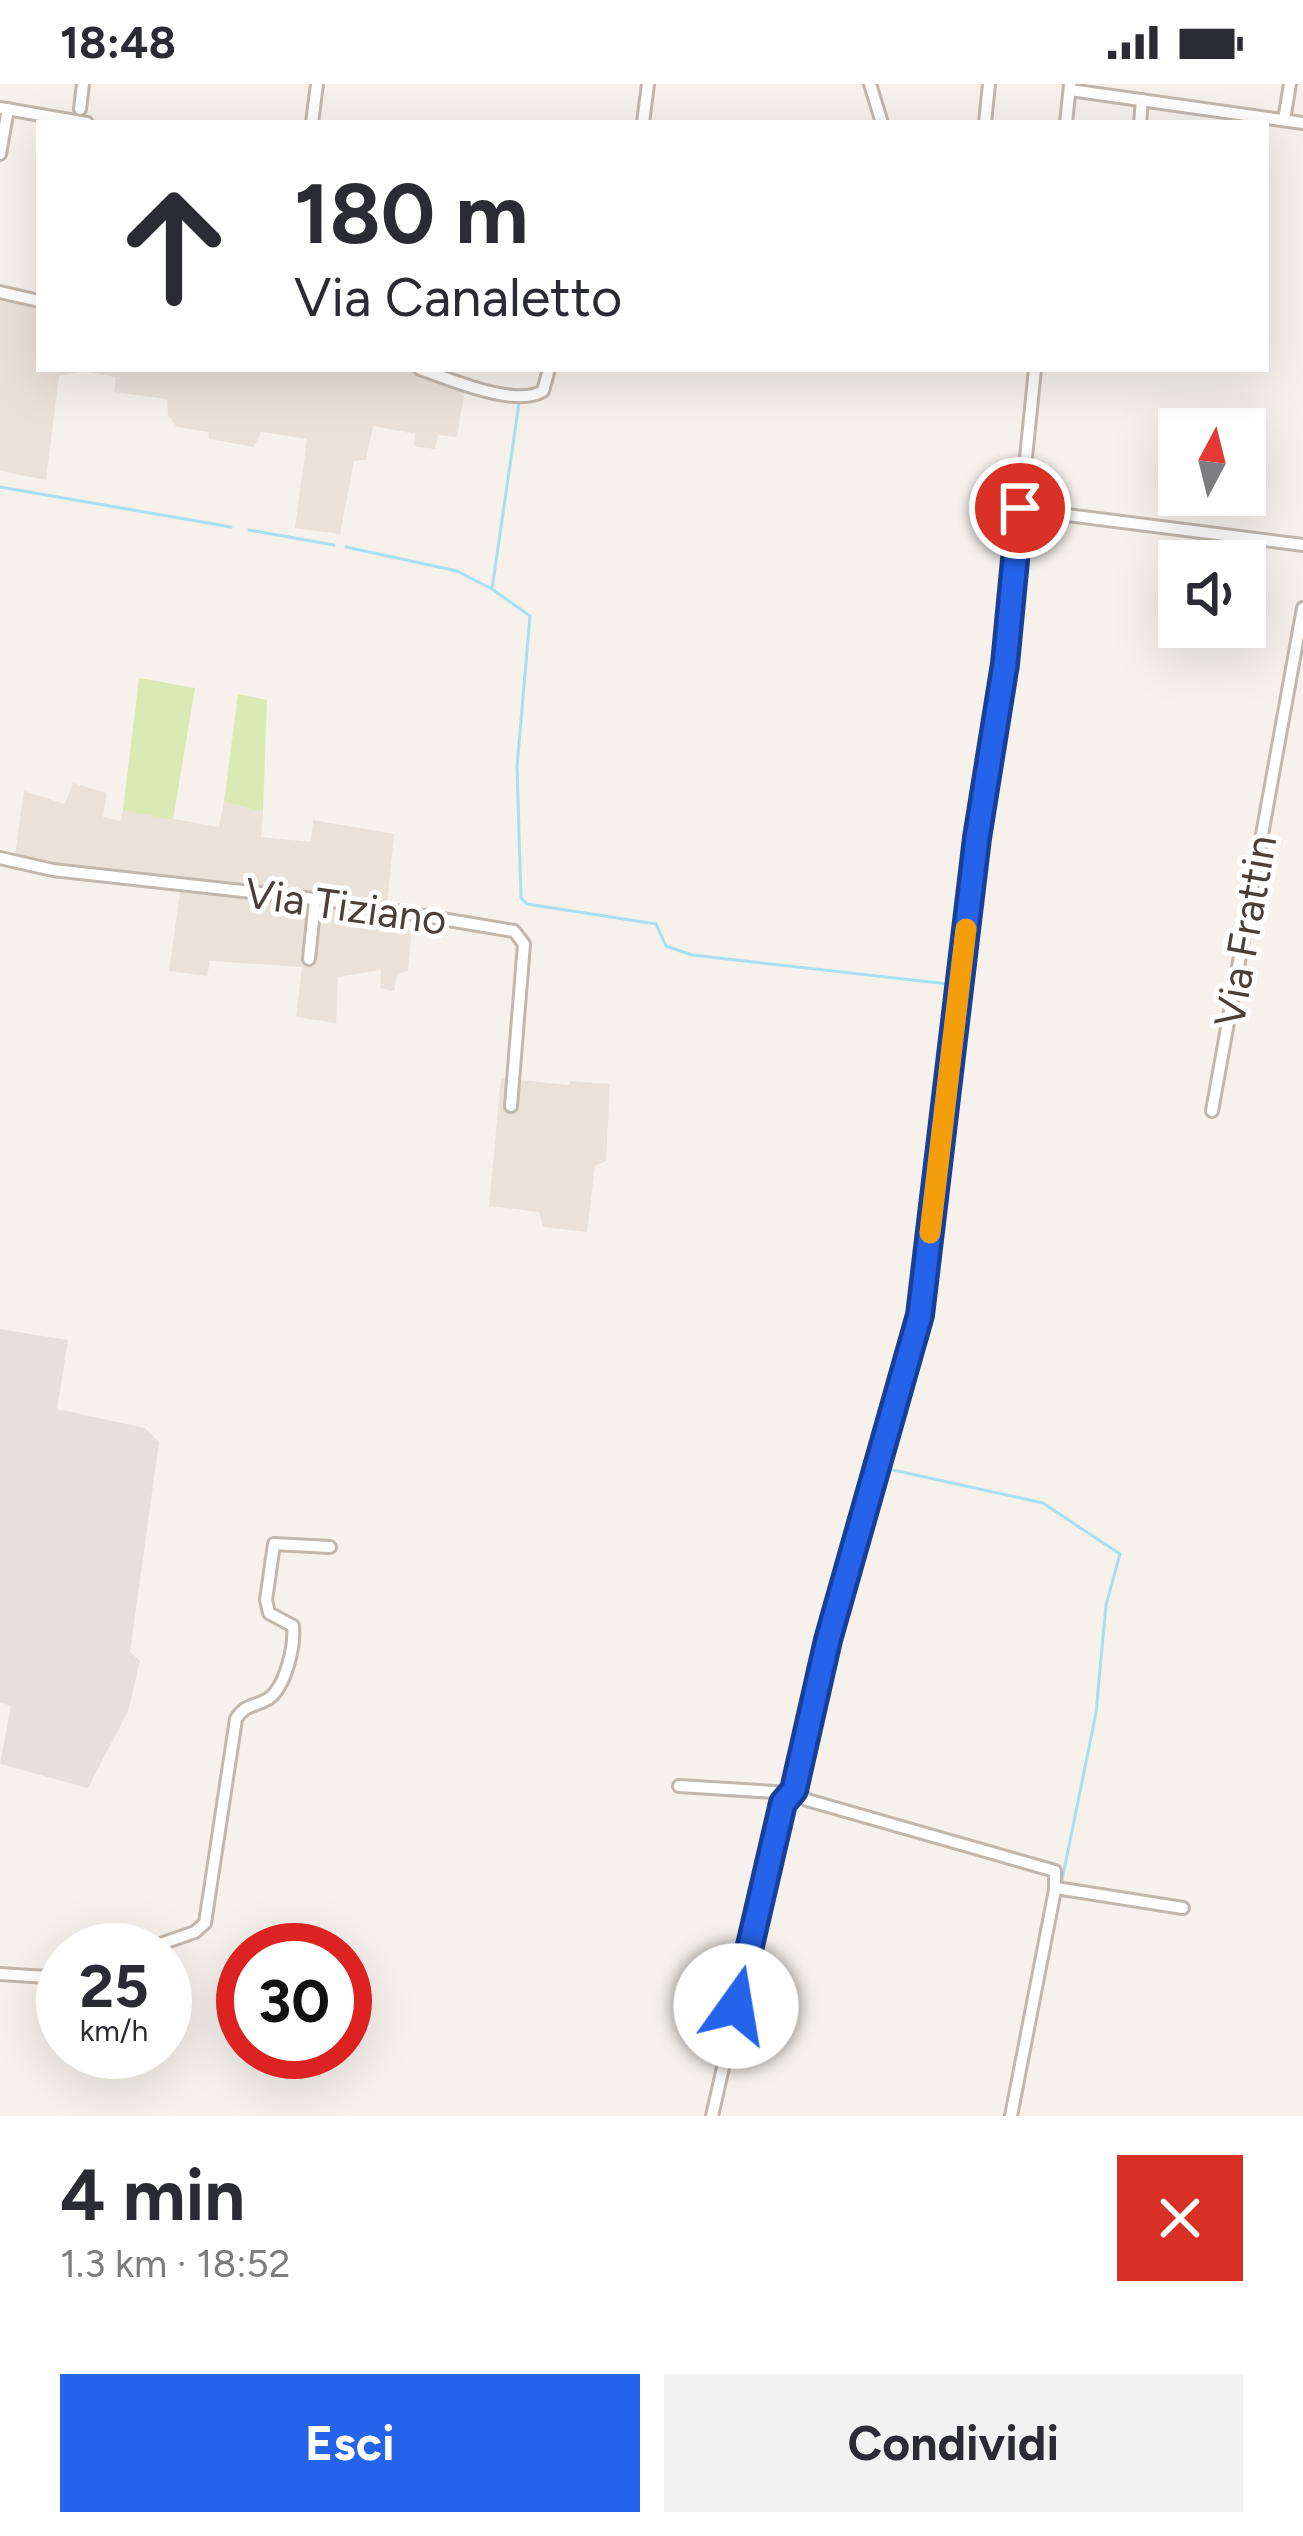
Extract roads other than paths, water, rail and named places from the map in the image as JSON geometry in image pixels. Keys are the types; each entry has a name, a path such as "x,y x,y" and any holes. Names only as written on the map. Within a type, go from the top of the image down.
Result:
{"street":[{"path":"80,109 83,84"},
{"path":"312,120 316,84"},
{"path":"643,120 648,84"},
{"path":"870,84 881,120"},
{"path":"985,120 989,84"},
{"path":"1284,120 1290,84"},
{"path":"1066,120 1070,87 1253,120 1303,123"},
{"path":"1140,120 1142,100"},
{"path":"0,154 4,108 70,120"},
{"path":"0,292 36,300"},
{"path":"429,372 527,398 543,392 549,372"},
{"path":"712,2116 783,1803 792,1792 828,1640 920,1315 977,838 1005,664 1035,372"},
{"path":"1020,508 1303,545"},
{"name":"Via Frattin","path":"1212,1112 1303,608"},
{"name":"Via Tiziano","path":"0,858 53,871 316,900 520,935 524,944 511,1106"},
{"path":"309,959 316,900"},
{"path":"192,1933 205,1923 236,1719 244,1707 270,1698 280,1683 294,1639 292,1626 269,1613 266,1600 274,1544 330,1547"},
{"path":"679,1786 792,1792 1049,1867 1057,1879 1056,1888 1011,2116"},
{"path":"1056,1888 1183,1908"},
{"path":"0,1974 36,1976"}],"waterway":[{"path":"519,403 492,589 530,616 517,767 521,898 527,904 656,924 666,946 692,955 948,984 943,1063 910,1326 875,1435 869,1457 872,1465"},
{"path":"0,487 231,527"},
{"path":"249,530 334,545"},
{"path":"346,547 457,571 492,589"},
{"path":"225,883 292,891"},
{"path":"884,1468 1043,1503 1120,1554 1106,1605 1096,1713 1061,1885"},
{"path":"1017,2116 1060,1893"}]}
